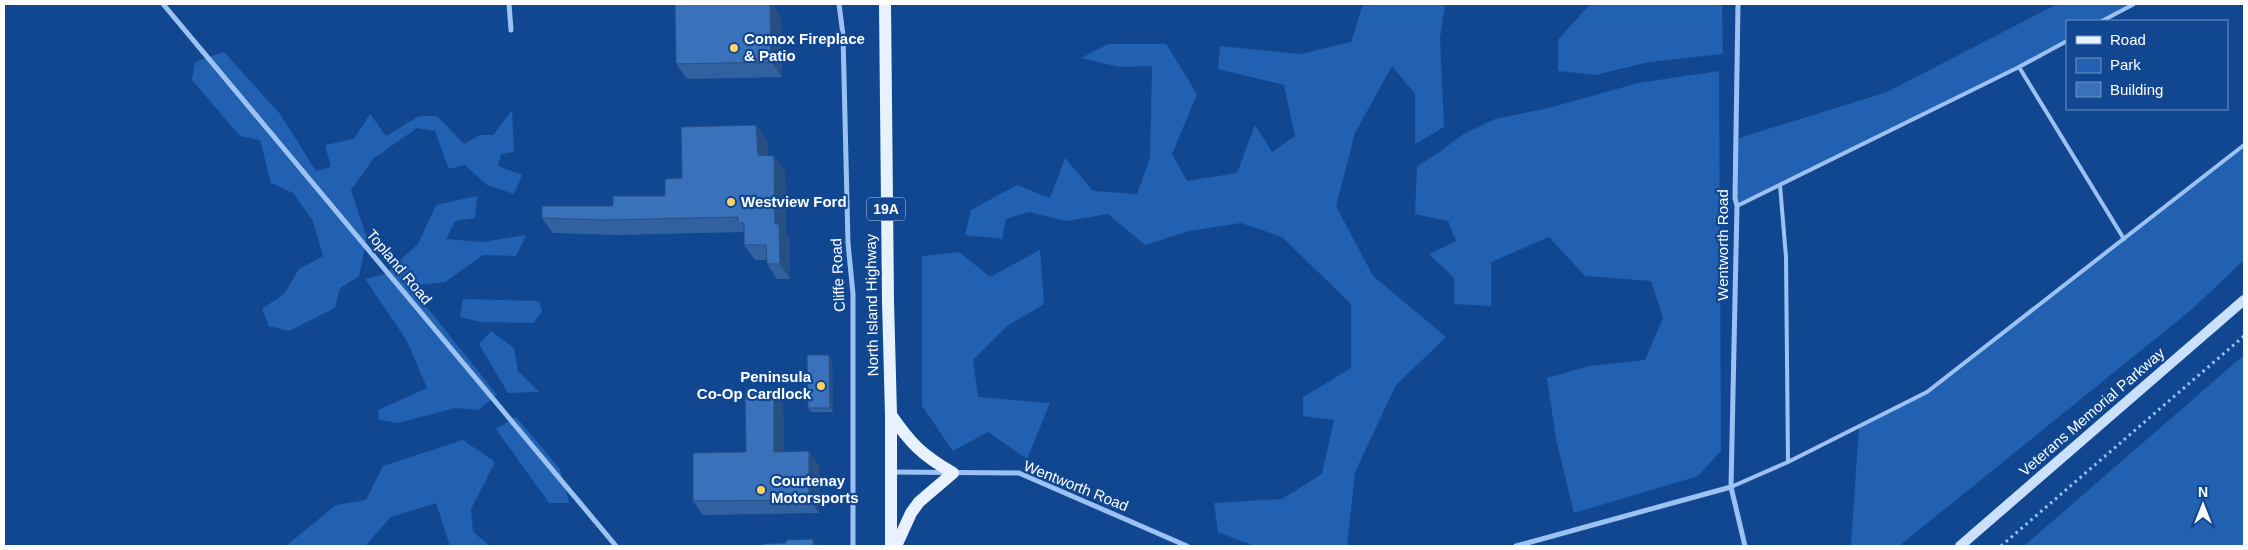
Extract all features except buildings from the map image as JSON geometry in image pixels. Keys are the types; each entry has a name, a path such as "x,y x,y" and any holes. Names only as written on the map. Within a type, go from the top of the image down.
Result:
{"main road":[{"name":"North Island Highway","path":"885,4 891,546"},
{"name":"Veterans Memorial Parkway","path":"1960,546 2244,300"},
{"path":"891,415 910,443 929,459 953,473 919,502 911,514 896,546"}],"street":[{"name":"Topland Road","path":"163,4 616,546"},
{"path":"509,4 511,30"},
{"name":"Cliffe Road","path":"839,4 844,35 848,243 853,294 853,546"},
{"name":"Wentworth Road","path":"1738,4 1735,198 1737,206 1730,487 1745,546"},
{"name":"Wentworth Road","path":"890,472 1019,473 1187,546"},
{"path":"1516,546 1730,487"}],"lane":[{"path":"2104,20 2134,4"},
{"path":"1737,206 2019,67 2066,41"},
{"path":"2019,67 2124,239"},
{"path":"1730,487 1788,462 1927,392 2244,145"},
{"path":"1780,185 1786,257 1788,462"}],"path":[{"path":"2000,546 2244,336"}],"green space":[{"path":"1363,4 1445,4 1440,38 1444,127 1415,144 1415,94 1392,66 1355,133 1336,206 1373,276 1446,337 1396,385 1355,472 1347,546 1254,546 1218,532 1214,503 1282,499 1322,474 1334,420 1303,416 1303,397 1351,368 1351,304 1282,237 1241,223 1189,231 1145,245 1108,214 1067,221 1029,212 1006,219 1002,239 965,235 971,210 1017,185 1050,198 1065,158 1093,191 1137,194 1150,158 1152,66 1120,67 1081,58 1108,44 1166,44 1197,94 1172,154 1187,181 1237,173 1255,125 1272,152 1295,136 1284,85 1218,69 1220,46 1301,54 1351,42"},
{"path":"1590,4 1722,4 1723,54 1649,62 1595,75 1558,71 1558,40"},
{"path":"2057,4 2134,4 2104,20 2066,20 2066,42 2019,67 1737,206 1736,139 1887,92"},
{"path":"224,52 280,114 316,171 331,167 325,145 354,139 370,114 386,136 419,116 437,116 464,144 480,135 493,135 512,110 514,152 501,154 498,166 522,175 514,194 487,185 465,165 449,169 435,131 417,128 373,159 351,190 367,238 359,276 340,288 335,308 289,331 269,326 262,309 284,294 299,269 323,256 313,221 293,193 271,183 260,140 240,136 192,80 195,62"},
{"path":"1719,71 1721,451 1698,476 1574,513 1556,439 1547,378 1589,366 1645,360 1663,318 1651,281 1585,276 1549,237 1491,262 1491,306 1454,304 1454,278 1429,254 1456,241 1448,221 1415,214 1417,166 1440,152 1462,135 1495,119 1549,108 1638,83"},
{"path":"2244,145 2244,260 2191,310 1899,546 1851,546 1859,426 1927,392"},
{"path":"477,196 475,218 455,221 446,239 482,242 526,235 516,256 483,255 445,282 410,286 497,395 478,410 455,408 398,423 379,420 378,410 427,388 407,341 365,279 385,274 418,244 436,205"},
{"path":"1040,250 1044,304 1007,326 973,360 978,397 1050,403 1027,459 988,432 953,451 922,406 922,256 959,252 990,277"},
{"path":"463,299 539,301 542,312 533,323 481,322 460,317"},
{"path":"491,331 514,348 518,371 539,392 508,393 479,344"},
{"path":"2244,355 2244,546 2024,546"},
{"path":"516,417 560,469 569,503 549,503 496,429"},
{"path":"463,440 495,462 471,509 473,532 490,546 450,546 436,503 391,517 365,546 286,546 336,505 366,500 383,466"}],"place":[{"name":"Comox Fireplace & Patio","path":"734,48"},
{"name":"Westview Ford","path":"731,202"},
{"name":"Peninsula Co-Op Cardlock","path":"821,386"},
{"name":"Courtenay Motorsports","path":"761,490"}]}
